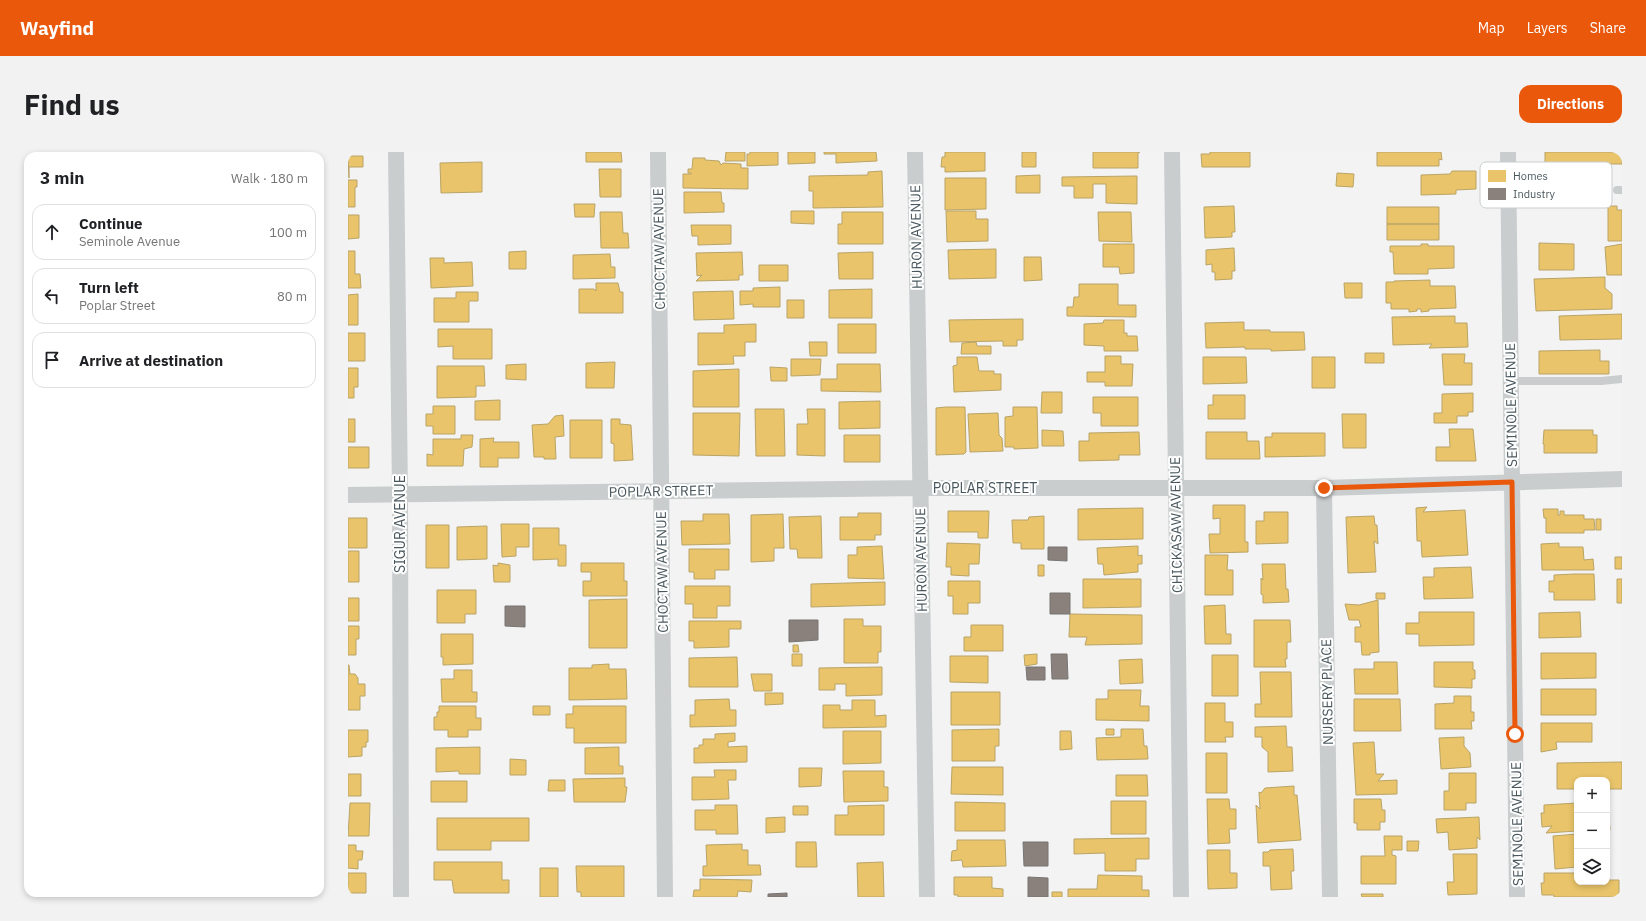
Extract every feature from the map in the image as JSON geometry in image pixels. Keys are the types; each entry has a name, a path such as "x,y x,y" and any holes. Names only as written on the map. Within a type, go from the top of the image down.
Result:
{"street":[{"name":"SIGUR AVENUE","path":"396,152 400,495 402,897"},
{"name":"CHOCTAW AVENUE","path":"658,152 665,897"},
{"name":"HURON AVENUE","path":"915,152 927,897"},
{"name":"CHICKASAW AVENUE","path":"1172,152 1181,897"},
{"name":"SEMINOLE AVENUE","path":"1508,152 1508,162"},
{"name":"SEMINOLE AVENUE","path":"1508,208 1518,897"},
{"name":"POPLAR STREET","path":"348,495 920,488 1324,488 1622,479"},
{"name":"NURSERY PLACE","path":"1324,488 1330,897"}],"lane":[{"path":"1510,381 1601,381 1622,379"}],"building: Homes":[{"path":"586,152 621,152 622,162 586,162"},
{"path":"726,152 745,152 745,161 725,161"},
{"path":"750,152 778,152 778,165 747,166 747,154 750,154"},
{"path":"788,152 815,152 815,163 788,164"},
{"path":"824,152 876,152 877,161 836,163 836,154 824,154"},
{"path":"945,152 985,152 985,171 945,172 945,167 941,167 942,157 945,157"},
{"path":"1022,152 1036,152 1036,167 1022,167"},
{"path":"1093,152 1140,152 1138,153 1138,168 1093,168"},
{"path":"1210,152 1250,152 1250,167 1202,167 1201,154 1210,154"},
{"path":"1377,152 1441,152 1442,160 1439,159 1439,166 1377,166"},
{"path":"1545,152 1622,152 1622,164 1612,164 1612,162 1545,162"},
{"path":"348,156 363,156 363,167 349,167 349,178"},
{"path":"693,158 705,158 705,160 719,161 721,165 723,163 741,164 741,168 748,168 748,189 683,188 683,174 691,174 688,173 688,169 692,169"},
{"path":"482,162 482,192 441,193 440,163"},
{"path":"599,169 621,169 621,197 600,197"},
{"path":"882,171 883,207 813,208 813,191 809,191 809,176 868,175 868,172"},
{"path":"1452,171 1476,171 1476,189 1456,190 1456,194 1421,195 1421,175 1450,174"},
{"path":"1337,173 1354,174 1353,187 1336,186"},
{"path":"1040,175 1040,193 1016,193 1016,176"},
{"path":"1137,176 1137,204 1106,203 1106,184 1093,184 1093,198 1074,198 1074,186 1062,186 1062,177"},
{"path":"945,178 986,178 986,209 945,210"},
{"path":"348,180 357,180 357,187 355,187 355,207 348,207"},
{"path":"684,192 721,192 722,203 724,203 724,212 684,213"},
{"path":"574,204 595,204 594,217 575,217"},
{"path":"1234,206 1235,232 1232,232 1232,237 1205,238 1204,207"},
{"path":"1617,206 1617,210 1622,210 1622,241 1608,241 1608,208"},
{"path":"1387,207 1439,207 1439,224 1387,224"},
{"path":"791,211 814,211 814,224 791,223"},
{"path":"946,211 976,211 976,219 988,219 988,241 947,242"},
{"path":"600,212 622,212 623,233 628,233 629,248 601,248"},
{"path":"842,212 883,212 883,244 838,244 838,224 842,224"},
{"path":"1098,212 1131,212 1132,242 1099,241"},
{"path":"348,215 359,215 359,238 348,239"},
{"path":"1387,224 1439,224 1439,240 1387,240"},
{"path":"691,225 731,225 731,244 698,245 698,236 692,236"},
{"path":"1539,243 1574,244 1574,270 1539,270"},
{"path":"1103,244 1134,244 1134,273 1120,274 1119,267 1103,267"},
{"path":"1421,244 1428,244 1428,246 1454,246 1454,268 1428,269 1428,274 1394,274 1393,252 1390,252 1390,246 1421,246"},
{"path":"1622,244 1622,275 1607,275 1605,247"},
{"path":"1234,248 1235,271 1232,271 1232,279 1215,280 1215,272 1212,272 1212,264 1206,265 1206,250"},
{"path":"996,249 996,278 949,279 948,250"},
{"path":"348,251 355,251 355,274 360,274 361,288 348,288"},
{"path":"526,251 526,269 509,269 509,252"},
{"path":"742,252 743,275 739,275 739,280 696,281 702,275 697,276 696,253"},
{"path":"873,252 873,279 839,279 838,253"},
{"path":"610,254 611,267 615,267 615,278 573,279 573,255"},
{"path":"1024,257 1041,257 1042,280 1024,281"},
{"path":"430,258 444,258 444,263 472,262 473,286 431,288"},
{"path":"759,265 788,265 788,281 759,281"},
{"path":"1605,277 1605,288 1612,294 1612,309 1536,311 1534,279"},
{"path":"1430,280 1430,286 1455,286 1456,308 1429,309 1429,311 1421,312 1421,309 1417,309 1417,311 1409,312 1409,309 1391,309 1391,303 1386,303 1386,282"},
{"path":"596,283 618,283 620,292 623,292 623,313 579,313 579,289 594,289 596,291"},
{"path":"1344,283 1362,283 1362,298 1345,298"},
{"path":"1079,284 1118,284 1118,305 1136,305 1136,317 1067,316 1067,307 1073,307 1074,297 1079,297"},
{"path":"780,287 780,307 753,307 753,304 740,305 740,291 753,291 753,288"},
{"path":"872,289 872,318 829,318 829,290"},
{"path":"733,291 734,319 694,320 693,292"},
{"path":"456,292 478,292 478,301 469,301 469,322 434,322 434,298 456,298"},
{"path":"358,294 358,325 348,325 348,295"},
{"path":"787,300 804,300 804,318 787,318"},
{"path":"1622,314 1622,339 1560,340 1559,316"},
{"path":"1455,316 1455,323 1467,323 1468,347 1429,348 1432,344 1393,345 1392,317"},
{"path":"1023,319 1023,340 1017,340 1017,346 1003,346 1003,341 950,342 949,320"},
{"path":"1104,320 1124,320 1124,333 1127,333 1127,336 1137,336 1138,351 1104,351 1104,346 1084,345 1084,324 1103,323"},
{"path":"1244,322 1244,330 1304,332 1305,350 1271,351 1271,349 1245,349 1245,347 1206,348 1205,323"},
{"path":"756,324 756,342 745,342 745,356 733,356 734,364 698,365 698,333 724,333 724,325"},
{"path":"838,324 876,324 876,353 838,353"},
{"path":"438,329 492,329 492,359 453,359 453,346 438,347"},
{"path":"348,333 365,333 365,361 348,361"},
{"path":"809,342 827,342 827,356 810,356"},
{"path":"976,342 977,346 991,346 991,354 961,354 962,343"},
{"path":"1600,350 1600,361 1609,361 1609,374 1539,374 1539,351"},
{"path":"1365,353 1384,353 1384,363 1365,363"},
{"path":"1442,354 1465,354 1464,363 1472,363 1472,385 1444,385"},
{"path":"1105,356 1121,356 1121,364 1133,364 1132,386 1105,386 1105,382 1087,382 1087,372 1105,372"},
{"path":"957,357 977,357 979,371 994,371 994,374 1001,374 1001,390 954,392 953,366 957,365"},
{"path":"1203,357 1246,357 1247,383 1203,384"},
{"path":"1312,357 1335,357 1335,388 1312,388"},
{"path":"791,359 821,359 820,375 791,376"},
{"path":"615,362 614,388 586,388 586,363"},
{"path":"526,364 526,380 506,379 506,365"},
{"path":"837,364 880,364 881,392 821,391 821,379 837,379"},
{"path":"437,366 484,366 485,386 476,386 476,397 437,398"},
{"path":"770,367 787,368 787,381 771,381"},
{"path":"348,368 358,368 358,387 354,387 354,398 348,398"},
{"path":"739,369 739,407 693,407 693,371"},
{"path":"1042,392 1062,392 1062,413 1041,413"},
{"path":"1473,393 1473,412 1468,412 1468,416 1457,416 1457,423 1434,423 1434,413 1442,413 1442,394"},
{"path":"1213,395 1245,395 1245,419 1208,419 1208,405 1213,405"},
{"path":"1093,397 1138,397 1138,426 1101,426 1101,413 1093,413"},
{"path":"500,400 500,420 475,420 475,401"},
{"path":"880,401 880,428 839,429 839,402"},
{"path":"433,406 455,406 455,434 433,434 433,426 426,426 426,414 433,414"},
{"path":"965,407 966,452 964,454 936,455 936,408"},
{"path":"1013,407 1037,407 1038,448 1014,449 1014,447 1005,447 1005,417 1013,416"},
{"path":"755,409 784,409 785,456 756,456"},
{"path":"807,409 825,409 825,456 797,455 797,424 808,424"},
{"path":"693,413 740,413 739,456 693,455"},
{"path":"998,413 999,435 1002,438 1003,451 970,452 968,414"},
{"path":"1342,414 1366,414 1366,448 1343,448"},
{"path":"563,415 564,436 555,437 556,459 534,457 532,425 548,424 555,416"},
{"path":"348,419 355,419 355,442 348,442"},
{"path":"611,419 620,419 620,424 631,425 633,460 614,461 614,444 611,443"},
{"path":"570,420 602,420 602,458 570,458"},
{"path":"1449,429 1473,429 1476,461 1436,461 1436,447 1450,447"},
{"path":"1042,430 1063,431 1064,446 1042,446"},
{"path":"1544,430 1593,430 1593,435 1597,435 1597,453 1544,453"},
{"path":"1139,432 1140,455 1119,455 1119,460 1079,461 1079,441 1089,441 1089,433"},
{"path":"1206,432 1247,432 1247,441 1259,441 1260,459 1206,459"},
{"path":"1272,433 1325,433 1325,456 1265,457 1265,437 1272,437"},
{"path":"461,435 473,435 472,447 464,449 463,466 427,466 427,454 433,455 433,439 461,439"},
{"path":"844,435 880,435 880,462 844,462"},
{"path":"494,438 493,442 519,442 519,458 498,458 498,467 480,467 480,439"},
{"path":"348,447 369,447 369,468 348,468"},
{"path":"1213,505 1245,505 1245,542 1248,542 1248,552 1210,553 1209,534 1220,534 1220,518 1213,519"},
{"path":"1427,507 1423,512 1465,510 1468,555 1422,557 1421,541 1417,541 1416,508"},
{"path":"1143,508 1143,539 1078,540 1078,509"},
{"path":"1543,509 1558,509 1558,515 1560,515 1560,511 1564,511 1564,515 1584,515 1584,519 1594,519 1595,530 1584,530 1584,533 1546,533 1546,518 1544,518"},
{"path":"948,511 989,511 988,538 978,538 978,532 948,532"},
{"path":"1264,512 1288,512 1288,543 1256,544 1256,521 1264,521"},
{"path":"858,513 881,513 881,535 875,535 875,540 840,540 840,517 858,517"},
{"path":"703,514 729,514 730,544 682,545 681,521 703,521"},
{"path":"783,514 784,548 774,548 774,561 751,562 751,515"},
{"path":"821,516 822,558 798,558 797,549 790,549 789,517"},
{"path":"1044,516 1044,549 1021,549 1021,543 1013,543 1012,520 1028,520 1029,517"},
{"path":"1374,516 1375,525 1377,525 1378,544 1374,541 1376,572 1348,573 1346,517"},
{"path":"348,518 367,518 367,548 348,548"},
{"path":"1596,519 1601,519 1601,530 1596,530"},
{"path":"501,524 529,524 529,547 516,547 516,556 502,557"},
{"path":"426,525 449,525 449,568 426,568"},
{"path":"487,526 487,559 457,560 457,527"},
{"path":"533,528 559,528 559,545 566,545 566,566 558,566 558,559 533,560"},
{"path":"947,543 980,544 979,564 969,564 969,576 951,575 951,567 946,567"},
{"path":"1559,543 1559,547 1583,547 1584,560 1593,559 1594,570 1542,570 1541,544"},
{"path":"882,546 884,579 848,578 848,555 857,555 857,547"},
{"path":"1138,546 1138,556 1142,555 1142,564 1138,564 1138,572 1104,575 1103,564 1098,564 1097,548"},
{"path":"689,549 729,549 729,570 715,570 715,579 694,579 694,572 689,572"},
{"path":"348,551 359,551 359,582 348,582"},
{"path":"1205,555 1228,555 1227,570 1233,570 1233,595 1205,595"},
{"path":"1615,557 1622,557 1622,569 1615,569"},
{"path":"498,563 510,565 510,582 494,582 493,565 498,566"},
{"path":"581,563 624,563 624,581 627,581 627,596 583,596 583,581 591,581 591,572 581,572"},
{"path":"1262,564 1285,564 1286,589 1288,589 1289,602 1263,603 1263,595 1261,594 1261,578 1263,580"},
{"path":"1038,565 1044,565 1044,576 1038,576"},
{"path":"1471,567 1473,598 1424,599 1423,577 1434,577 1434,568"},
{"path":"1594,574 1595,600 1554,600 1554,592 1549,592 1549,581 1554,581 1554,575"},
{"path":"1083,579 1141,579 1141,607 1083,608"},
{"path":"1617,579 1622,579 1622,603 1617,603"},
{"path":"948,581 980,581 980,603 968,603 968,614 953,614 953,596 948,596"},
{"path":"885,582 885,605 811,607 811,584"},
{"path":"685,586 730,586 730,606 717,606 717,618 693,618 693,604 685,604"},
{"path":"437,590 476,590 476,614 465,614 465,623 437,623"},
{"path":"1376,593 1385,593 1385,599 1376,599"},
{"path":"348,598 359,598 359,621 348,621"},
{"path":"627,599 627,648 589,648 589,600"},
{"path":"1378,600 1379,652 1370,653 1370,655 1362,655 1361,642 1355,642 1355,627 1361,627 1359,620 1349,620 1345,604 1359,605"},
{"path":"1225,605 1226,634 1231,634 1231,644 1205,644 1204,606"},
{"path":"1419,612 1474,612 1474,645 1419,646 1419,634 1406,634 1406,623 1419,623"},
{"path":"1580,612 1581,637 1539,638 1539,613"},
{"path":"1070,614 1142,615 1142,644 1085,645 1087,637 1069,637"},
{"path":"844,619 863,619 863,626 881,626 881,652 878,652 878,663 844,663"},
{"path":"1254,620 1290,620 1291,642 1287,642 1287,659 1285,659 1286,667 1254,667"},
{"path":"689,621 741,621 741,629 729,629 729,647 694,648 694,641 689,641"},
{"path":"971,625 1003,625 1003,651 964,651 964,637 971,637"},
{"path":"348,626 359,626 359,639 356,639 356,655 348,655"},
{"path":"441,634 473,634 473,664 443,665 443,657 441,657"},
{"path":"793,645 798,645 799,652 793,652"},
{"path":"1541,653 1596,653 1596,678 1541,679"},
{"path":"792,654 802,654 802,666 792,666"},
{"path":"1037,654 1037,664 1025,666 1024,655"},
{"path":"1212,655 1238,655 1238,696 1212,696"},
{"path":"950,656 988,656 988,683 950,682"},
{"path":"737,657 738,687 689,687 689,658"},
{"path":"1142,659 1143,683 1120,684 1119,660"},
{"path":"1374,662 1397,662 1398,694 1355,694 1354,669 1374,669"},
{"path":"1434,662 1473,662 1475,679 1472,679 1472,688 1434,687"},
{"path":"609,664 609,669 626,669 627,699 569,700 569,668 592,668 592,665"},
{"path":"348,665 350,674 355,674 358,678 358,684 365,684 365,696 360,696 360,710 348,710"},
{"path":"882,667 882,695 846,696 846,684 835,684 835,690 819,690 819,668"},
{"path":"454,670 472,670 472,692 477,692 477,702 442,702 441,679 454,679"},
{"path":"1260,672 1291,672 1292,717 1255,717 1255,704 1261,704"},
{"path":"751,674 772,674 772,691 754,691"},
{"path":"1541,689 1596,689 1596,715 1541,715"},
{"path":"1108,690 1141,690 1140,706 1149,706 1149,721 1096,720 1096,699 1108,699"},
{"path":"951,692 1000,692 1000,725 951,725"},
{"path":"765,693 783,693 783,704 765,705"},
{"path":"1454,696 1471,696 1471,712 1474,712 1474,721 1471,721 1472,729 1435,729 1435,704 1454,703"},
{"path":"729,699 730,710 736,710 736,726 690,727 690,715 695,715 695,700"},
{"path":"1354,699 1400,699 1401,731 1354,731"},
{"path":"852,700 875,700 875,716 886,715 886,727 823,728 823,705 840,705 840,710 852,710"},
{"path":"1205,703 1225,703 1225,722 1233,722 1233,737 1225,737 1226,742 1205,742"},
{"path":"439,706 476,706 476,718 481,718 481,730 468,730 468,737 448,737 448,730 434,730 434,717 437,717"},
{"path":"533,706 550,706 550,715 533,715"},
{"path":"573,706 626,706 626,743 574,743 574,728 566,728 566,714 573,714"},
{"path":"1541,723 1592,723 1592,742 1556,742 1557,749 1541,752"},
{"path":"1286,726 1287,747 1292,747 1293,771 1268,772 1268,752 1262,747 1262,737 1255,737 1255,727"},
{"path":"999,729 999,746 995,746 995,761 952,761 952,730"},
{"path":"1106,729 1114,729 1114,735 1106,735"},
{"path":"1121,729 1143,729 1144,746 1147,746 1148,759 1097,760 1096,738 1121,737"},
{"path":"348,730 368,730 368,742 366,742 366,747 362,747 362,756 348,757"},
{"path":"843,731 881,731 881,763 843,764"},
{"path":"1060,731 1071,731 1072,749 1060,750"},
{"path":"735,733 735,741 728,742 728,747 747,746 747,762 694,763 694,748 699,748 699,745 703,745 703,739 715,739 715,734"},
{"path":"1464,737 1464,746 1470,753 1471,767 1441,769 1439,738"},
{"path":"1374,742 1376,774 1384,774 1378,781 1397,780 1397,794 1356,795 1353,743"},
{"path":"480,747 480,774 459,774 459,771 436,772 436,748"},
{"path":"619,747 619,766 623,766 623,774 585,774 585,748"},
{"path":"1206,753 1227,753 1227,793 1206,793"},
{"path":"510,759 526,760 526,775 510,775"},
{"path":"1622,762 1622,789 1610,789 1610,777 1574,777 1574,789 1557,789 1557,763"},
{"path":"952,767 1003,767 1003,795 951,794"},
{"path":"799,768 822,768 821,786 799,787"},
{"path":"714,770 736,770 736,780 728,780 729,799 692,800 692,777 715,777"},
{"path":"843,771 884,771 884,787 888,787 888,801 844,802"},
{"path":"1449,773 1476,773 1476,803 1466,803 1466,810 1444,810 1444,791 1449,791"},
{"path":"348,774 361,774 361,796 348,796"},
{"path":"1116,775 1147,775 1148,796 1116,796"},
{"path":"625,778 625,787 627,787 625,802 574,802 573,779"},
{"path":"549,780 565,780 565,791 548,791"},
{"path":"431,781 467,781 467,802 431,802"},
{"path":"1294,786 1294,795 1297,795 1301,840 1258,843 1256,805 1260,809 1259,792 1261,793 1265,788"},
{"path":"1207,799 1229,799 1230,809 1236,809 1236,829 1229,829 1230,843 1208,844"},
{"path":"1354,799 1381,799 1382,810 1385,810 1385,822 1380,822 1380,830 1357,830 1357,823 1354,823"},
{"path":"1111,801 1146,801 1146,834 1111,834"},
{"path":"955,802 1005,803 1005,831 955,831"},
{"path":"350,803 370,803 369,836 348,836"},
{"path":"1574,803 1574,831 1546,833 1552,826 1542,827 1541,813 1544,813 1544,805"},
{"path":"715,805 737,805 738,834 716,834 716,830 695,830 695,810 715,810"},
{"path":"884,805 884,835 835,835 835,815 848,815 848,806"},
{"path":"793,806 808,806 808,815 793,815"},
{"path":"785,817 785,832 766,833 766,818"},
{"path":"1479,817 1480,840 1477,837 1477,848 1449,850 1448,832 1437,833 1436,819"},
{"path":"437,818 529,818 529,841 491,841 491,850 437,850"},
{"path":"1574,834 1574,867 1555,869 1553,836"},
{"path":"1384,836 1402,836 1402,850 1392,850 1392,855 1396,856 1396,884 1361,884 1361,856 1385,856"},
{"path":"1149,838 1149,859 1136,859 1136,871 1105,871 1105,853 1074,854 1074,839"},
{"path":"957,840 1005,840 1006,866 963,867 962,860 951,861 952,851 957,850"},
{"path":"1407,841 1419,841 1418,851 1407,851"},
{"path":"796,842 816,842 817,867 796,867"},
{"path":"742,844 742,850 748,850 748,865 760,865 761,875 703,876 703,866 707,866 706,845"},
{"path":"348,845 356,845 356,851 363,851 362,860 358,860 358,869 348,868"},
{"path":"1293,849 1294,871 1291,871 1292,889 1271,890 1270,866 1263,866 1263,852 1268,852 1270,850"},
{"path":"1207,850 1230,850 1230,873 1237,873 1237,888 1208,889"},
{"path":"1453,854 1477,854 1477,894 1448,895 1447,882 1454,882"},
{"path":"434,862 502,862 502,880 509,880 509,893 454,893 452,880 434,880"},
{"path":"883,862 884,897 858,897 857,863"},
{"path":"576,866 624,866 624,897 581,897 581,892 577,892"},
{"path":"540,868 558,868 558,897 540,897"},
{"path":"348,873 366,873 366,893 348,893"},
{"path":"1544,873 1574,873 1574,885 1610,885 1610,880 1619,880 1619,897 1554,897 1554,895 1542,895 1541,883 1544,883"},
{"path":"1098,875 1142,876 1142,890 1149,890 1149,897 1068,897 1068,889 1097,889"},
{"path":"954,877 992,877 992,888 1003,889 1003,897 958,897 958,895 954,895"},
{"path":"700,879 752,880 751,892 738,891 737,897 693,897 694,890 700,890"},
{"path":"1052,892 1062,892 1062,897 1052,897"},
{"path":"1361,894 1383,894 1383,897 1362,897"}],"building: Industry":[{"path":"1048,547 1067,547 1067,561 1048,560"},
{"path":"1050,593 1070,593 1070,614 1050,614"},
{"path":"505,606 525,606 525,627 505,626"},
{"path":"789,620 818,620 818,640 789,642"},
{"path":"1051,654 1067,654 1068,679 1052,679"},
{"path":"1026,667 1045,667 1045,680 1027,680"},
{"path":"1023,842 1048,842 1048,866 1024,866"},
{"path":"1028,877 1048,878 1048,897 1028,897"},
{"path":"787,893 787,897 768,897 768,894"}],"route":[{"path":"1324,488 1512,482 1515,734"}]}
